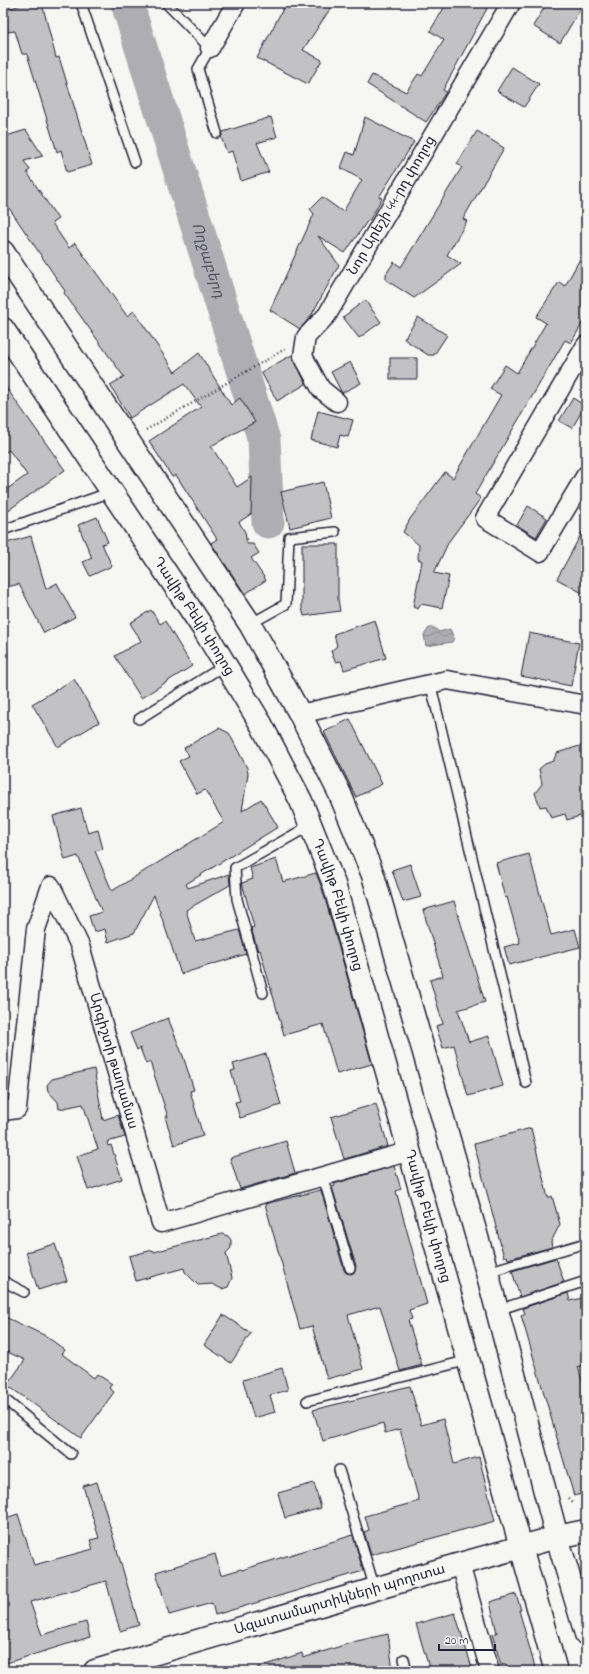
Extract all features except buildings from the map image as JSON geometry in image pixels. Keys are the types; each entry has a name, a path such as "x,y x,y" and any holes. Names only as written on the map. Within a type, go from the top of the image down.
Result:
{"main road":[{"path":"3,252 250,624 300,714 340,794 373,875 498,1310 557,1537 586,1634"},
{"name":"Դավիթ Բեկի փողոց","path":"3,329 225,665 261,724 301,801 311,825 334,884 556,1671"},
{"name":"Ազատամարտիկների պողոտա","path":"95,1671 375,1588 557,1537 586,1531"}],"street":[{"path":"210,48 236,3"},
{"name":"Նոր Արեշի 44-րդ փողոց","path":"337,402 321,389 304,356 306,337 327,316 510,3"},
{"path":"586,346 485,518 540,552 586,475"},
{"path":"300,714 430,682 447,680 586,705"},
{"name":"Արգիշտի թաղամաս","path":"3,1111 17,1109 36,929 51,886 80,946 161,1223 410,1151"},
{"path":"460,1564 490,1671"}],"lane":[{"path":"81,3 135,162"},
{"path":"166,3 210,48 198,69 217,133"},
{"path":"3,530 112,492"},
{"path":"250,624 286,604 289,537 335,532"},
{"path":"139,719 225,665"},
{"path":"430,682 526,1083"},
{"path":"263,993 237,899 234,868 311,825"},
{"path":"323,1177 350,1268"},
{"path":"487,1272 586,1243"},
{"path":"3,1282 24,1292"},
{"path":"498,1310 586,1282"},
{"path":"307,1402 469,1360"},
{"path":"3,1398 71,1454"},
{"path":"339,1470 375,1588"},
{"path":"404,1660 407,1671"}],"path":[{"path":"128,440 262,363"}],"water":[{"path":"429,628 435,628 439,632 450,629 454,638 452,642 426,646 424,635"}],"waterway":[{"name":"Ողջաբերդ","path":"127,3 264,440 268,522"}]}
